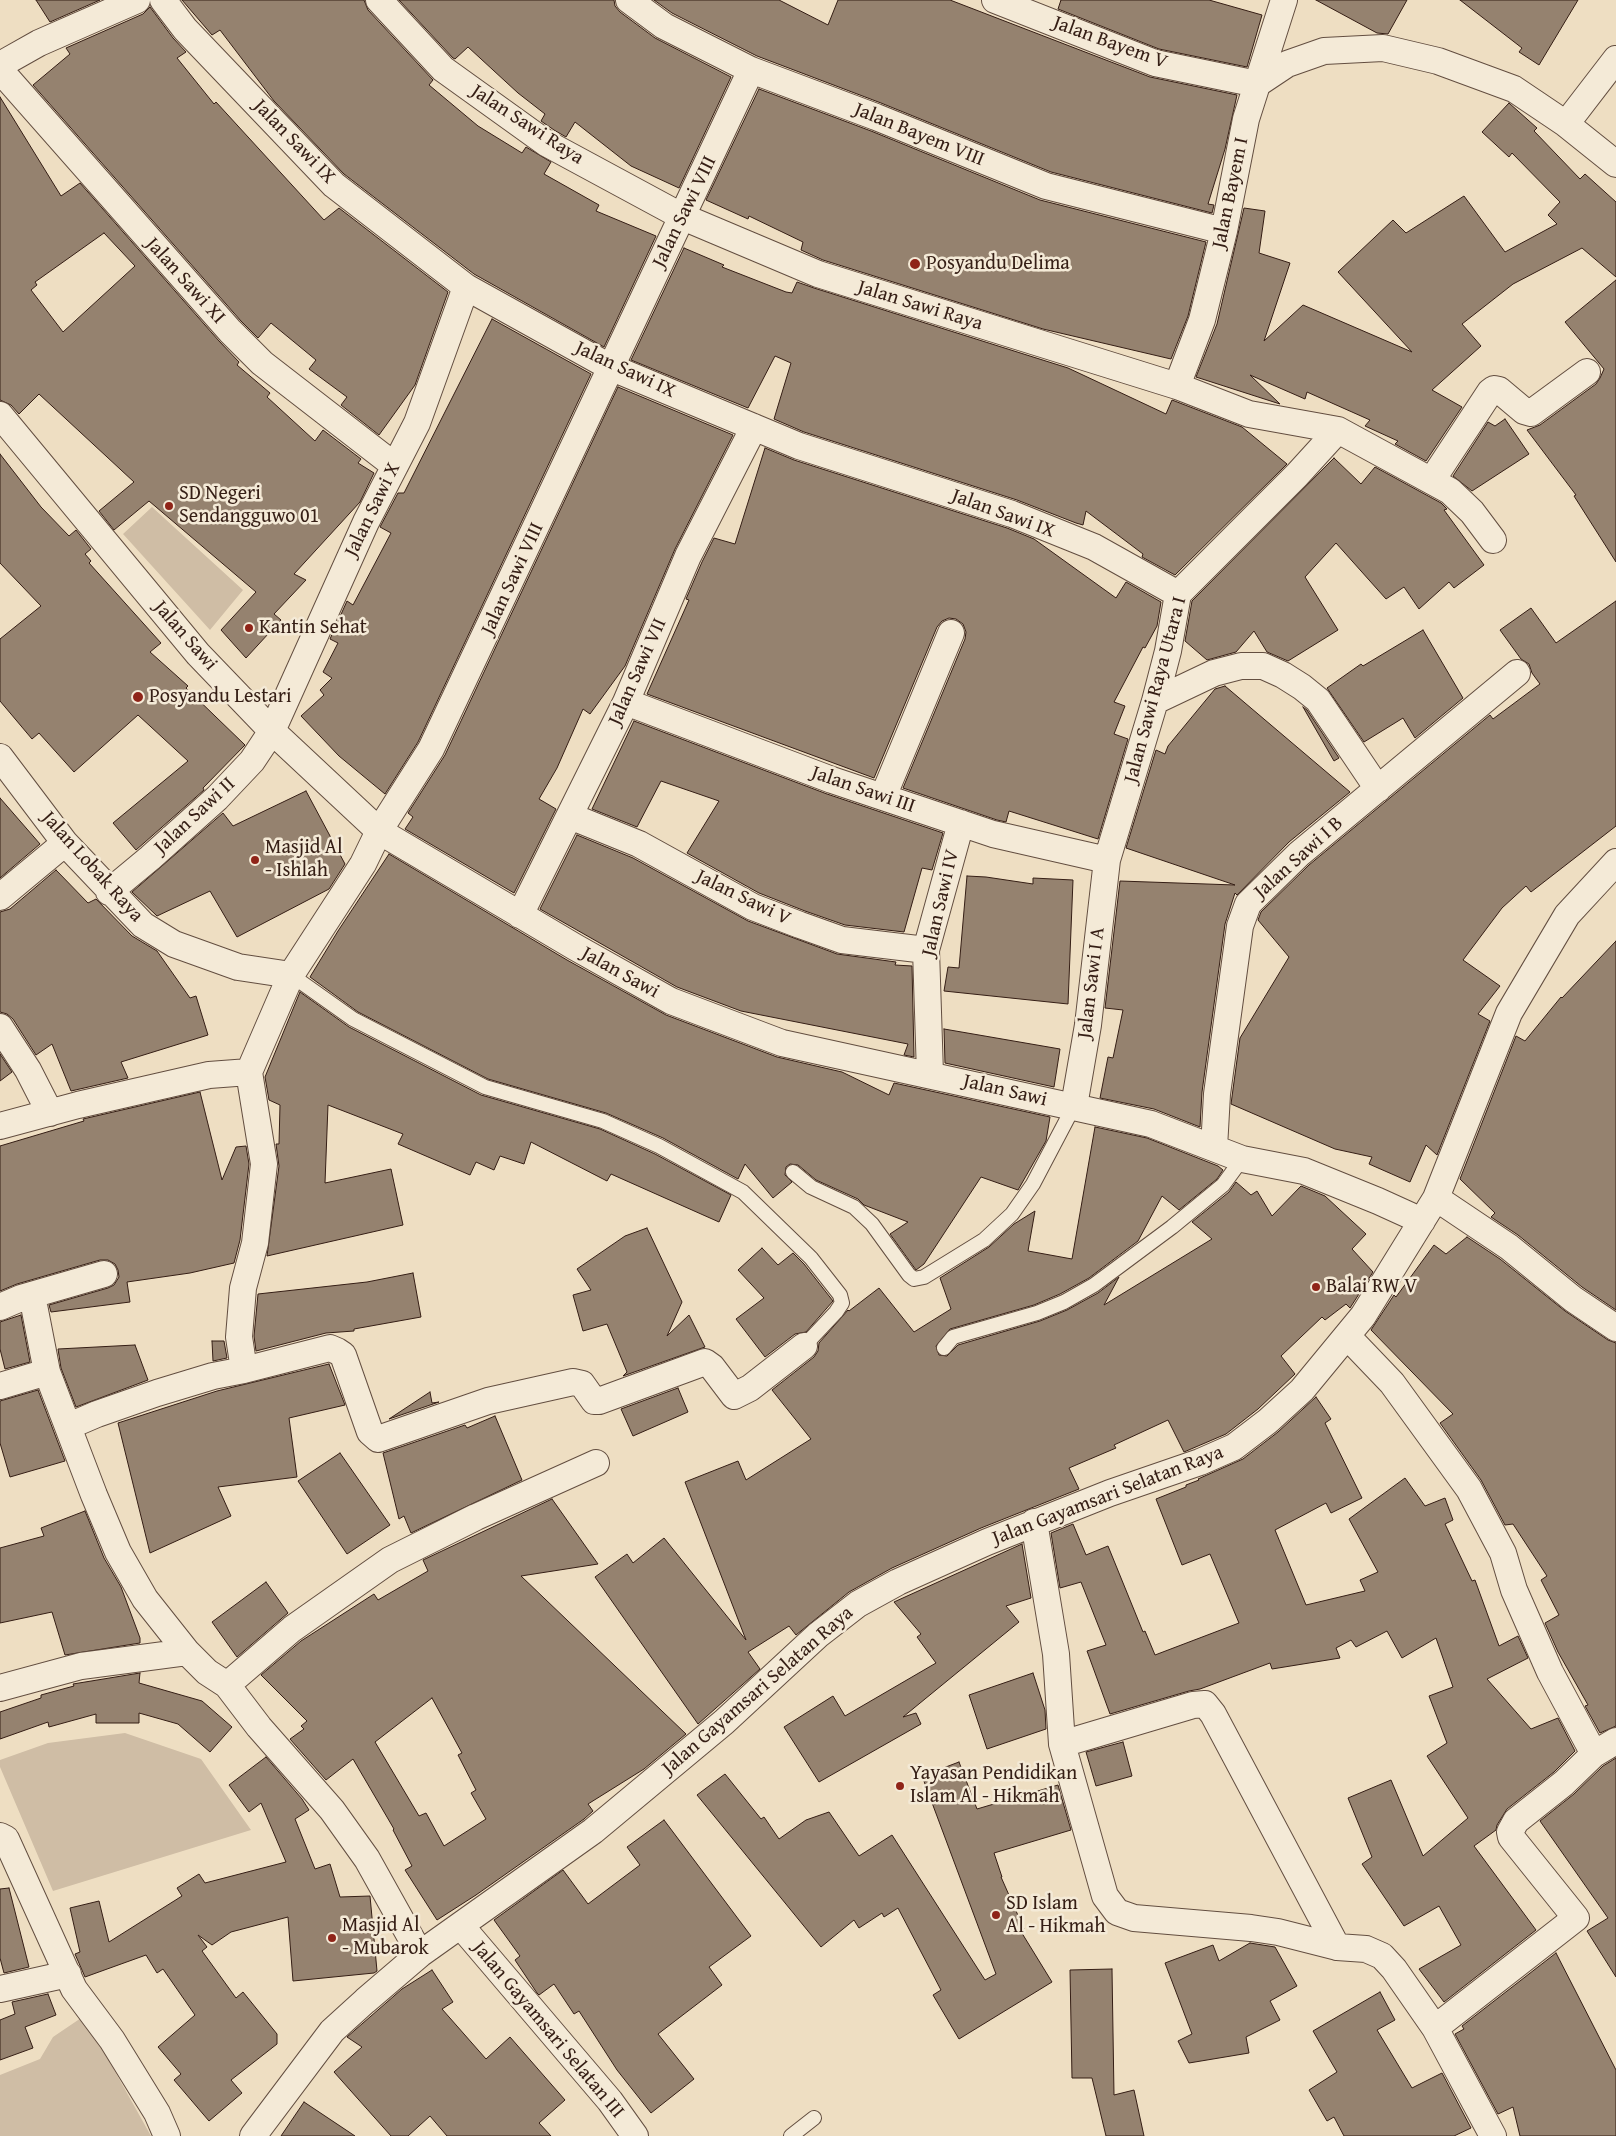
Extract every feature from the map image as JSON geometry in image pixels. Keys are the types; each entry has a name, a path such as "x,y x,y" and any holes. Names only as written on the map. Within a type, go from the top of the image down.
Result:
{"street":[{"path":"0,65 39,43 137,0"},
{"name":"Jalan Sawi IX","path":"163,0 185,29 334,185 466,286 610,367 799,446 1012,514 1094,548 1178,594"},
{"name":"Jalan Sawi Raya","path":"379,0 443,69 546,143 683,217 818,274 1177,386 1250,414 1338,430 1450,491 1472,512 1493,540"},
{"name":"Jalan Bayem VIII","path":"629,0 664,26 751,70 876,117 1046,186 1224,230"},
{"name":"Jalan Bayem V","path":"995,0 1156,63 1257,84"},
{"name":"Jalan Bayem I","path":"1177,386 1202,320 1224,230 1246,120 1284,0"},
{"path":"1257,84 1287,64 1324,51 1383,48 1438,61 1514,89 1566,124 1616,164"},
{"path":"1566,124 1616,59"},
{"name":"Jalan Sawi XI","path":"0,70 230,331 262,363 395,466"},
{"name":"Jalan Sawi VIII","path":"249,1072 290,974 363,864 379,831 431,749 519,566 610,367 683,217 751,70"},
{"name":"Jalan Sawi X","path":"272,731 366,522 418,423 466,286"},
{"path":"1432,480 1490,392 1494,389 1499,390 1524,411 1531,413 1587,372"},
{"name":"Jalan Sawi","path":"0,415 198,654 272,731 379,831 520,915 680,1004 782,1043 1151,1124 1242,1159 1304,1171 1378,1201 1422,1222"},
{"name":"Jalan Sawi VII","path":"520,915 626,702 688,556 754,428"},
{"name":"Jalan Sawi Raya Utara I","path":"1106,860 1155,701 1168,651 1178,594 1297,475 1338,430"},
{"path":"883,797 951,633"},
{"path":"1155,701 1214,672 1240,666 1264,666 1302,686 1318,700 1378,789"},
{"name":"Jalan Sawi I B","path":"1214,1148 1219,1076 1240,926 1248,904 1299,854 1517,673"},
{"name":"Jalan Sawi III","path":"626,702 883,797 993,834 1106,860"},
{"name":"Jalan Sawi II","path":"110,892 217,798 252,761 272,731"},
{"name":"Jalan Lobak Raya","path":"0,757 65,843 143,925 174,944 238,967 290,974"},
{"name":"Jalan Sawi V","path":"570,816 639,844 753,907 800,925 842,940 926,950"},
{"name":"Jalan Sawi IV","path":"930,1074 926,950 961,823"},
{"path":"0,897 65,843"},
{"name":"Jalan Sawi I A","path":"1074,1106 1088,1025 1106,860"},
{"name":"Jalan Gayamsari Selatan Raya","path":"253,2136 332,2031 420,1954 593,1831 724,1722 818,1635 858,1604 898,1582 1034,1522 1200,1462 1234,1447 1268,1421 1302,1390 1363,1316 1422,1222 1436,1198 1509,1013 1567,915 1616,862"},
{"path":"0,1027 28,1070 50,1113"},
{"path":"0,1126 127,1093 209,1075 249,1072 264,1164 255,1244 242,1298 239,1337 244,1370"},
{"path":"1436,1198 1509,1247 1573,1299 1616,1328"},
{"path":"0,1307 32,1295 104,1274"},
{"path":"32,1295 47,1372 118,1552 145,1599 187,1652 207,1672 227,1685 259,1727 332,1810 367,1859 420,1954"},
{"path":"1347,1336 1392,1383 1469,1489 1503,1553 1514,1590 1550,1672 1605,1747 1516,1821 1510,1832 1511,1837 1576,1918 1435,2028"},
{"path":"69,1426 157,1393 213,1376 330,1348 343,1355 370,1432 378,1439 488,1401 573,1382 582,1384 594,1402 599,1401 705,1362 712,1367 734,1396 750,1388 804,1346"},
{"path":"0,1386 47,1372"},
{"path":"227,1685 292,1630 390,1560 476,1517 596,1463"},
{"path":"1034,1522 1056,1654 1062,1744 1105,1896 1117,1912 1134,1918 1278,1932 1337,1947 1366,1949 1382,1956 1394,1969 1435,2028 1493,2136"},
{"path":"0,1688 81,1666 187,1652"},
{"path":"1062,1744 1194,1705 1205,1704 1213,1714 1337,1947"},
{"path":"0,1836 6,1839 74,1989 112,2040 157,2113 167,2136"},
{"name":"Jalan Gayamsari Selatan III","path":"461,1926 610,2102 635,2136"},
{"path":"0,1989 68,1974"}],"lane":[{"path":"290,974 353,1019 485,1087 603,1121 659,1146 743,1192 811,1258 840,1295 842,1303 836,1312 804,1346"},
{"path":"793,1172 811,1188 854,1207 872,1224 909,1275 914,1280 924,1278 984,1240 1012,1214 1034,1184 1074,1106"},
{"path":"944,1348 953,1338 1037,1313 1064,1302 1094,1285 1172,1227 1224,1185 1242,1159"},
{"path":"791,2136 814,2118"}],"shaded area":[{"path":"152,507 243,590 210,630 123,534"},
{"path":"125,1733 201,1759 251,1830 53,1891 0,1767 0,1760 48,1743"},
{"path":"84,2016 151,2136 0,2136 0,2075 40,2059 53,2037"}],"building":[{"path":"36,0 100,0 50,22"},
{"path":"182,0 364,0 368,10 433,80 429,85 478,126 522,153 526,147 551,162 544,174 599,205 596,211 656,236 604,347 474,274 344,174 274,101 220,30 212,35"},
{"path":"399,0 614,0 615,6 620,12 655,38 731,77 679,188 631,166 575,122 566,137 554,130 541,121 545,114 518,93 468,47 455,59 453,58"},
{"path":"654,0 779,0 828,25 838,0 950,0 1150,77 1237,95 1225,149 1208,204 1214,205 1212,213 1051,172 881,103 757,56 672,13"},
{"path":"1061,0 1209,0 1262,15 1247,67 1159,49 1058,9"},
{"path":"1316,0 1407,0 1388,34 1377,33"},
{"path":"1460,0 1578,0 1539,65 1519,52 1522,48"},
{"path":"150,7 186,52 177,58 214,104 216,102 324,220 339,208 448,292 415,385 379,435 341,405 347,397 309,369 316,360 271,323 258,338 241,321 33,85 70,54 66,48 143,14"},
{"path":"759,89 871,131 1040,200 1206,242 1188,316 1171,359 1043,329 823,260 801,250 803,242 749,216 748,219 706,200"},
{"path":"0,97 61,196 80,183 239,362 237,365 270,393 267,397 315,441 323,430 361,459 358,463 374,473 360,502 294,574 306,580 274,614 281,620 246,658 221,630 256,592 149,501 114,530 99,511 134,482 39,394 19,414 11,405 0,400","holes":["104,233 135,266 63,332 31,290 37,285 35,282"]},
{"path":"1509,103 1537,128 1534,131 1580,179 1585,174 1616,202 1616,277 1582,248 1513,284 1462,324 1481,346 1432,390 1462,407 1426,461 1395,444 1398,441 1365,426 1370,420 1307,392 1305,399 1250,375 1280,404 1196,377 1217,324 1244,208 1265,211 1259,253 1290,263 1264,341 1303,305 1412,352 1338,272 1393,220 1406,233 1464,196 1505,252 1557,224 1548,215 1560,202 1512,153 1509,157 1482,132"},
{"path":"684,248 724,265 722,267 786,292 792,293 797,282 1068,368 1166,414 1172,400 1242,427 1287,464 1175,575 1142,557 1143,554 1086,511 1083,525 1076,523 1017,500 804,432 774,419 791,363 775,356 748,408 631,360"},
{"path":"1616,280 1616,562 1574,496 1576,495 1527,430 1540,425 1596,384 1600,378 1604,369 1565,322"},
{"path":"492,319 591,374 418,742 385,794 339,756 301,716 324,695 320,690 332,678 323,672 338,643 330,639 347,601 353,605 391,533 380,527 398,493 404,493"},
{"path":"618,387 733,435 675,549 625,666 590,714 583,709 557,768 539,799 556,809 514,893 405,829 413,817 408,813 445,755"},
{"path":"1505,419 1529,454 1472,491 1453,476 1488,422 1495,426"},
{"path":"765,448 794,460 1007,528 1034,539 1116,598 1126,582 1161,602 1157,626 1145,648 1143,647 1114,702 1125,706 1114,734 1128,739 1098,839 1009,811 1006,822 997,820 903,788 965,639 966,632 963,624 956,619 949,618 942,621 937,627 874,778 647,694 689,600 686,599 714,538 735,544"},
{"path":"0,454 41,507 69,536 76,530 91,549 85,554 91,561 89,563 161,643 150,652 188,686 186,688 245,745 203,788 204,790 136,850 113,823 188,761 138,715 74,772 39,733 32,739 0,701 0,639 41,606 0,563"},
{"path":"1334,458 1361,484 1375,467 1441,503 1447,509 1444,510 1484,565 1454,588 1449,582 1419,609 1404,587 1386,599 1336,543 1305,577 1338,630 1288,661 1267,652 1254,631 1236,652 1207,660 1185,641 1192,601"},
{"path":"1616,601 1616,826 1531,892 1526,886 1502,908 1463,960 1500,986 1478,1014 1490,1021 1437,1155 1426,1145 1410,1182 1369,1164 1372,1157 1335,1149 1231,1104 1240,1038 1289,957 1258,920 1261,912 1309,865 1490,715 1493,719 1540,684 1532,673 1529,664 1521,659 1500,630 1531,608 1556,643"},
{"path":"1423,630 1463,698 1415,738 1403,718 1364,742 1327,688 1361,664 1363,666"},
{"path":"1225,686 1350,792 1289,842 1237,895 1235,893 1225,924 1202,1092 1200,1127 1154,1109 1100,1098 1108,1057 1113,1058 1123,1010 1105,1008 1120,881 1235,885 1126,848 1156,750 1165,754 1168,746 1215,689"},
{"path":"1303,707 1307,710 1339,758 1334,761"},
{"path":"634,721 827,794 943,833 932,870 922,868 904,932 845,925 805,911 759,893 687,853 719,801 661,781 637,827 592,809"},
{"name":"Masjid Al - Ishlah","path":"306,791 345,864 329,889 237,937 210,891 157,916 132,892 223,813 233,826"},
{"path":"0,798 40,844 0,878"},
{"path":"577,835 633,858 748,921 837,954 896,962 895,965 912,966 914,1057 904,1055 908,1044 741,1011 677,987 540,909"},
{"path":"389,854 567,960 666,1015 777,1057 842,1072 889,1095 894,1083 1050,1117 1046,1141 1018,1190 981,1177 924,1264 916,1270 890,1234 908,1222 864,1205 858,1199 816,1180 798,1165 790,1164 786,1167 785,1175 792,1182 773,1198 745,1164 738,1179 663,1138 606,1113 488,1079 358,1012 310,977"},
{"path":"56,870 88,903 96,899 132,936 157,951 190,998 196,996 208,1035 121,1062 128,1078 71,1091 52,1044 36,1055 13,1019 7,1014 0,1012 0,912 10,909"},
{"path":"967,876 1033,884 1033,878 1073,880 1068,1004 944,991 948,967 959,968"},
{"path":"1616,941 1616,1310 1582,1287 1518,1235 1491,1217 1495,1213 1460,1179 1516,1036 1525,1041 1561,997"},
{"path":"300,992 349,1027 481,1095 600,1129 655,1154 731,1195 719,1222 611,1174 607,1181 531,1142 524,1164 500,1156 494,1170 476,1162 470,1175 398,1144 403,1134 328,1105 325,1183 391,1169 403,1225 267,1256 279,1166 276,1144 279,1144 280,1105 269,1100 265,1077"},
{"path":"944,1029 1060,1049 1054,1087 945,1063"},
{"path":"0,1054 12,1072 0,1081"},
{"path":"200,1092 222,1180 236,1147 246,1146 249,1164 240,1240 234,1263 190,1273 127,1282 130,1302 51,1312 49,1305 114,1285 119,1277 115,1264 108,1260 100,1260 17,1284 0,1291 0,1146 84,1121 83,1119"},
{"path":"1095,1127 1147,1138 1218,1166 1223,1170 1217,1179 1179,1210 1162,1196 1138,1241 1089,1278 1060,1294 1034,1305 950,1329 936,1346 939,1355 947,1356 958,1345 1040,1321 1067,1310 1098,1293 1119,1277 1104,1305 1212,1239 1192,1222 1229,1192 1236,1182 1251,1195 1257,1191 1272,1216 1301,1186 1325,1196 1366,1234 1352,1249 1373,1272 1350,1308 1346,1304 1325,1320 1322,1317 1281,1356 1295,1374 1258,1409 1226,1434 1184,1452 1168,1420 1114,1445 1116,1448 1069,1468 1079,1489 981,1528 892,1568 849,1592 796,1635 789,1626 748,1652 760,1669 698,1724 595,1577 627,1554 633,1563 664,1538 746,1640 685,1482 738,1461 746,1480 811,1439 772,1390 814,1357 818,1351 819,1343 848,1310 879,1288 914,1332 951,1309 940,1278 989,1247 1014,1224 1035,1211 1028,1251 1072,1259"},
{"path":"647,1228 682,1302 667,1336 689,1315 705,1347 623,1376 627,1372 607,1324 583,1331 573,1295 591,1290 577,1269 625,1236"},
{"path":"1467,1237 1500,1259 1565,1311 1608,1340 1616,1343 1616,1726 1600,1733 1585,1706 1588,1705 1558,1652 1545,1623 1559,1615 1541,1580 1547,1576 1513,1524 1505,1525 1481,1480 1440,1423 1453,1414 1371,1330 1394,1295 1396,1297 1434,1245 1446,1254"},
{"path":"762,1248 778,1265 793,1253 833,1301 806,1332 795,1334 765,1357 736,1319 764,1298 738,1270"},
{"path":"413,1273 421,1317 354,1329 354,1331 326,1333 256,1351 254,1336 258,1294 367,1282"},
{"path":"21,1315 30,1362 5,1369 0,1349 0,1322"},
{"path":"212,1341 224,1341 227,1358 213,1361"},
{"path":"135,1345 148,1380 76,1407 61,1368 58,1349"},
{"path":"329,1364 345,1405 289,1418 297,1477 218,1487 231,1516 150,1553 118,1423 217,1391"},
{"path":"678,1388 688,1412 633,1436 621,1409"},
{"path":"38,1390 65,1461 10,1477 0,1443 0,1401"},
{"path":"430,1392 432,1403 439,1402 389,1419"},
{"path":"1316,1397 1331,1419 1325,1423 1362,1498 1331,1513 1326,1503 1275,1530 1306,1605 1365,1591 1360,1580 1378,1572 1349,1519 1405,1478 1425,1506 1445,1498 1453,1520 1445,1524 1472,1581 1475,1580 1499,1646 1518,1636 1528,1658 1487,1679 1531,1729 1558,1718 1575,1751 1554,1772 1507,1809 1496,1830 1474,1846 1536,1930 1444,2002 1419,1969 1461,1945 1439,1906 1404,1926 1362,1864 1372,1857 1348,1798 1391,1780 1423,1856 1468,1818 1427,1756 1447,1743 1429,1696 1453,1687 1436,1638 1402,1658 1387,1631 1356,1647 1351,1640 1336,1648 1340,1658 1272,1669 1270,1663 1200,1689 1110,1714 1087,1651 1106,1645 1081,1582 1060,1588 1051,1533 1073,1524 1086,1555 1108,1546 1143,1632 1145,1631 1155,1655 1239,1623 1210,1554 1182,1565 1156,1499 1186,1487 1186,1485 1198,1479 1243,1459 1278,1432"},
{"path":"495,1416 522,1480 411,1533 404,1516 399,1519 383,1453 465,1425 467,1428"},
{"path":"340,1453 390,1525 347,1554 298,1481"},
{"path":"552,1499 598,1564 521,1576 686,1734 644,1769 588,1804 593,1811 584,1819 437,1920 405,1870 412,1866 394,1829 353,1759 326,1780 290,1739 304,1729 301,1726 307,1721 261,1675 301,1641 374,1594 378,1600 428,1571 423,1560","holes":["432,1698 462,1753 458,1755 476,1790 471,1793 486,1819 444,1846 426,1813 419,1816 375,1742"]},
{"path":"85,1511 104,1558 121,1587 140,1638 140,1643 65,1655 52,1612 0,1623 0,1548 44,1536 41,1528"},
{"path":"1022,1544 1031,1598 1006,1606 1019,1622 903,1717 916,1713 921,1724 819,1782 784,1727 833,1696 845,1716 936,1663 917,1637 921,1634 894,1602"},
{"path":"266,1582 288,1613 237,1657 212,1622"},
{"path":"140,1673 139,1683 202,1701 232,1727 210,1752 178,1724 139,1713 139,1723 96,1723 96,1714 49,1727 48,1722 0,1739 0,1712 41,1698 41,1695 74,1686 73,1684"},
{"path":"1033,1673 1045,1710 1046,1729 987,1749 969,1695"},
{"path":"1123,1742 1132,1776 1096,1786 1086,1752"},
{"path":"266,1757 309,1810 295,1819 315,1869 330,1864 340,1897 370,1896 377,1971 374,1973 293,1981 288,1917 231,1932 212,1945 198,1935 207,1947 202,1951 236,1998 243,1992 277,2034 277,2044 231,2080 242,2093 209,2121 174,2080 181,2074 158,2047 195,2015 163,1969 157,1973 146,1955 85,1977 75,1954 80,1952 70,1908 99,1901 109,1942 182,1896 177,1888 199,1874 205,1883 286,1862 261,1803 249,1812 229,1785"},
{"path":"1616,1758 1616,1977 1587,1931 1608,1918 1540,1821 1574,1794 1603,1766"},
{"path":"959,1762 977,1809 1058,1785 1071,1830 994,1853 1001,1877 1024,1929 1020,1930 1052,1982 959,2039 933,1995 941,1990 898,1908 884,1917 882,1913 859,1928 854,1920 821,1947 697,1795 725,1774 761,1819 764,1817 779,1839 806,1820 829,1812 859,1856 892,1835 985,1980 996,1974 922,1776"},
{"path":"664,1820 751,1936 709,1967 722,1985 658,2034 694,2079 651,2113 617,2070 579,2011 574,2014 554,1984 539,1995 537,1993 515,1960 520,1956 494,1920 563,1870 588,1904 640,1865 627,1847"},
{"path":"9,1888 29,1967 4,1973 0,1958 0,1889"},
{"path":"1250,1943 1275,1947 1297,1986 1270,2001 1280,2020 1246,2037 1249,2053 1189,2063 1178,2041 1192,2034 1165,1963 1213,1945 1219,1961"},
{"path":"1556,1953 1616,2070 1616,2136 1520,2136 1513,2107 1498,2114 1455,2034 1464,2029 1462,2026"},
{"path":"1112,1969 1114,2095 1134,2090 1144,2136 1106,2136 1092,2078 1072,2078 1070,1970"},
{"path":"432,1970 453,2002 442,2009 486,2059 510,2037 565,2100 539,2123 551,2136 447,2136 430,2116 408,2136 391,2136 334,2072 362,2047 347,2037 402,1989"},
{"path":"1380,1992 1395,2020 1377,2030 1412,2088 1442,2073 1471,2128 1454,2136 1344,2136 1334,2117 1327,2121 1309,2090 1337,2072 1313,2031"},
{"path":"48,1994 56,2015 25,2027 33,2048 0,2060 0,2020 15,2014 12,2002"},
{"path":"304,2102 355,2136 281,2136"}],"place":[{"name":"Posyandu Delima","path":"915,264"},
{"name":"SD Negeri Sendangguwo 01","path":"169,506"},
{"name":"Kantin Sehat","path":"249,628"},
{"name":"Posyandu Lestari","path":"138,697"},
{"name":"Masjid Al - Ishlah","path":"255,860"},
{"name":"Balai RW V","path":"1316,1287"},
{"name":"Yayasan Pendidikan Islam Al - Hikmah","path":"900,1786"},
{"name":"SD Islam Al - Hikmah","path":"996,1915"},
{"name":"Masjid Al - Mubarok","path":"332,1938"}]}
